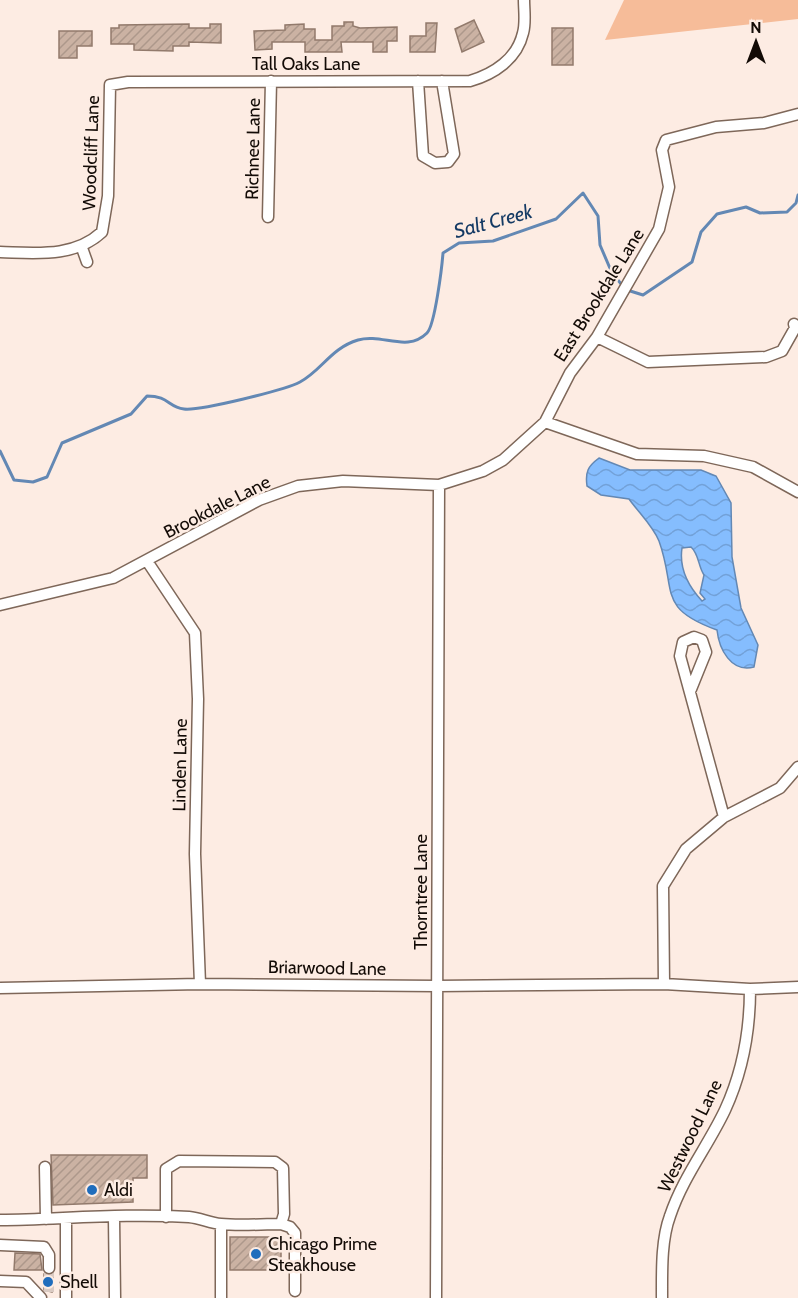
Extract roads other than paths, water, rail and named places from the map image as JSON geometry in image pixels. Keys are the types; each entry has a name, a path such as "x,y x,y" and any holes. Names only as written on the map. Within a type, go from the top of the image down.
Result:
{"street":[{"name":"Tall Oaks Lane","path":"110,85 128,82 470,81 501,68 513,54 524,33 524,0"},
{"name":"Richnee Lane","path":"268,217 271,81"},
{"path":"418,81 423,156 435,163 448,162 454,153 442,81"},
{"name":"Woodcliff Lane","path":"82,248 102,232 106,217 110,85"},
{"name":"East Brookdale Lane","path":"545,422 582,355 597,337 659,229 669,187 662,145 666,140 716,127 764,123 798,114"},
{"path":"0,252 39,253 82,248 87,262"},
{"path":"597,337 648,362 766,357 782,351 795,328 794,324"},
{"path":"545,422 637,454 704,456 753,467 798,492"},
{"name":"Brookdale Lane","path":"0,605 113,578 260,500 298,486 343,481 439,485 483,471 503,460 545,422"},
{"name":"Thorntree Lane","path":"436,1298 439,485"},
{"name":"Linden Lane","path":"147,561 195,633 195,854 200,984"},
{"path":"691,689 724,817"},
{"path":"664,984 663,886 686,849 724,817 780,788 798,767"},
{"name":"Briarwood Lane","path":"0,988 200,984 437,986 664,984 750,989 798,987"},
{"name":"Westwood Lane","path":"662,1298 668,1218 682,1186 725,1110 745,1055 750,1020 750,989"},
{"path":"166,1218 166,1169 179,1161 275,1162 283,1168 284,1214 281,1224"},
{"path":"45,1167 46,1219"},
{"path":"0,1220 191,1217 221,1224 281,1224 290,1227 295,1233 295,1291"},
{"path":"114,1218 115,1298"},
{"path":"66,1219 66,1298"},
{"path":"221,1224 221,1298"},
{"path":"0,1245 44,1246 49,1255 49,1268"},
{"path":"0,1281 26,1282 46,1296"}],"water":[{"path":"599,458 630,470 701,470 716,476 731,503 732,557 741,608 758,645 754,667 746,668 733,663 720,645 717,630 685,614 677,605 672,596 659,541 650,525 629,499 601,495 587,486 587,473","holes":["691,547 704,575 700,593 705,599 702,601 683,570 682,548"]}],"waterway":[{"name":"Salt Creek","path":"0,451 14,480 33,482 47,477 62,443 131,414 147,396 160,398 184,409 224,403 278,390 300,382 315,372 341,348 358,340 411,342 419,339 427,333 433,319 443,253 459,243 493,241 556,219 583,193 598,216 600,245 612,273 622,285"},
{"name":"Salt Creek","path":"627,290 643,295 692,262 701,232 717,214 746,207 760,213 787,212 796,203 798,195"}],"tunnel":[{"path":"49,1268 49,1292"}],"place":[{"name":"Aldi","path":"92,1190"},
{"name":"Chicago Prime Steakhouse","path":"256,1254"},
{"name":"Shell","path":"48,1282"}]}
